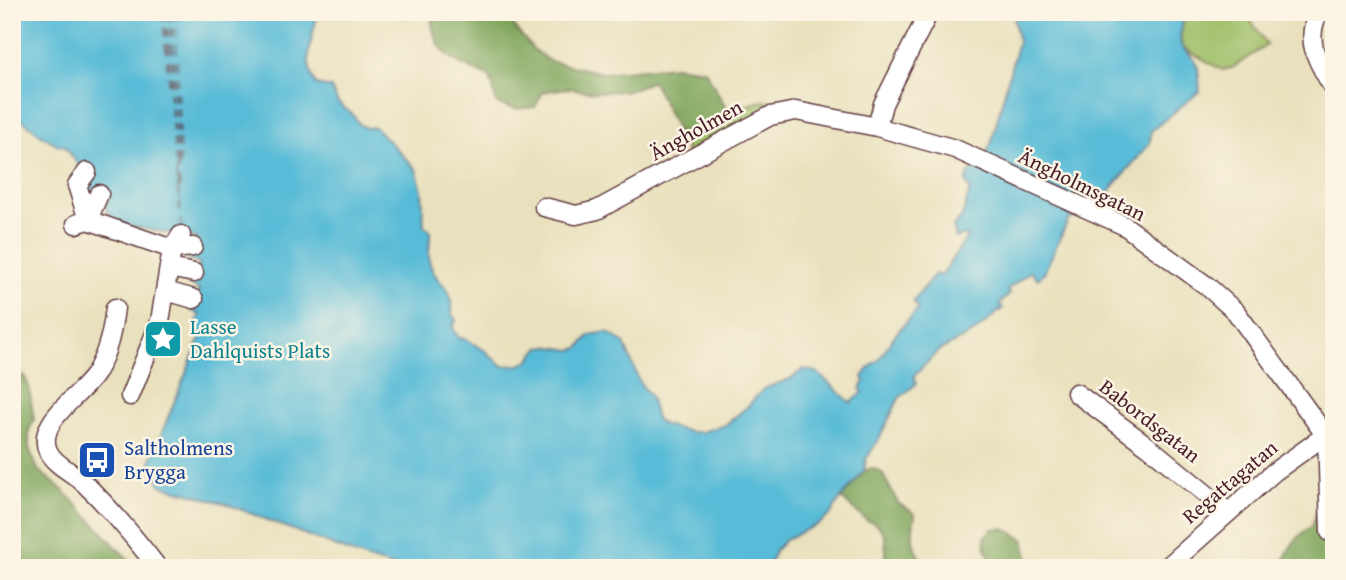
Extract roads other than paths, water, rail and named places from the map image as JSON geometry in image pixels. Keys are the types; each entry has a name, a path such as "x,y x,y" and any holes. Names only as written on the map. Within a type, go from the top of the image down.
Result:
{"street":[{"path":"877,127 883,104 929,12"},
{"path":"1319,12 1314,22 1312,42 1319,64 1334,89"},
{"name":"Ängholmen","path":"544,207 576,215 597,210 770,116 786,112 796,111 877,127 955,149 978,161"},
{"name":"Ängholmsgatan","path":"978,161 1125,226 1224,300 1236,312 1321,429 1330,435"},
{"path":"82,222 77,185 87,172"},
{"path":"82,222 99,194"},
{"path":"82,222 142,233 182,244 169,268 160,321 130,396"},
{"path":"169,268 194,273"},
{"path":"166,290 194,299"},
{"path":"115,308 111,338 105,354 94,375 48,427 46,442 48,453 54,460 87,486 158,568"},
{"name":"Babordsgatan","path":"1076,393 1149,447 1228,512"},
{"path":"1330,435 1330,532"},
{"name":"Regattagatan","path":"1166,568 1274,472 1330,435"}],"water":[{"path":"12,12 318,12 309,57 316,85 331,88 338,103 352,114 360,125 366,128 375,127 416,169 422,190 424,226 430,230 430,264 451,296 452,314 456,321 453,324 454,331 460,339 463,338 484,350 503,366 520,365 528,361 539,348 546,346 572,350 579,348 590,335 607,332 624,343 640,383 650,396 656,418 661,424 690,432 702,432 725,425 763,389 790,379 804,369 817,372 851,403 863,392 860,388 865,382 863,377 918,309 913,301 935,274 941,276 967,237 964,235 956,238 953,227 962,217 970,190 966,181 969,173 979,167 991,144 1018,41 1013,12 1117,12 1123,23 1130,22 1135,17 1133,12 1184,12 1180,40 1182,47 1194,59 1198,68 1200,91 1151,131 1150,143 1098,205 1068,220 1044,273 1038,279 1031,271 1007,290 1010,294 999,304 1003,308 975,332 938,351 914,376 916,384 899,398 866,459 864,471 831,514 819,524 786,539 776,549 768,568 398,568 367,559 227,504 160,485 150,462 200,339 195,324 200,315 189,309 199,290 189,284 200,264 188,259 196,238 117,224 105,208 109,199 89,189 86,194 82,170 64,145 60,146 40,134 12,112"}],"place":[{"name":"Lasse Dahlquists Plats","path":"163,339"},
{"name":"Saltholmens Brygga","path":"97,460"}]}
